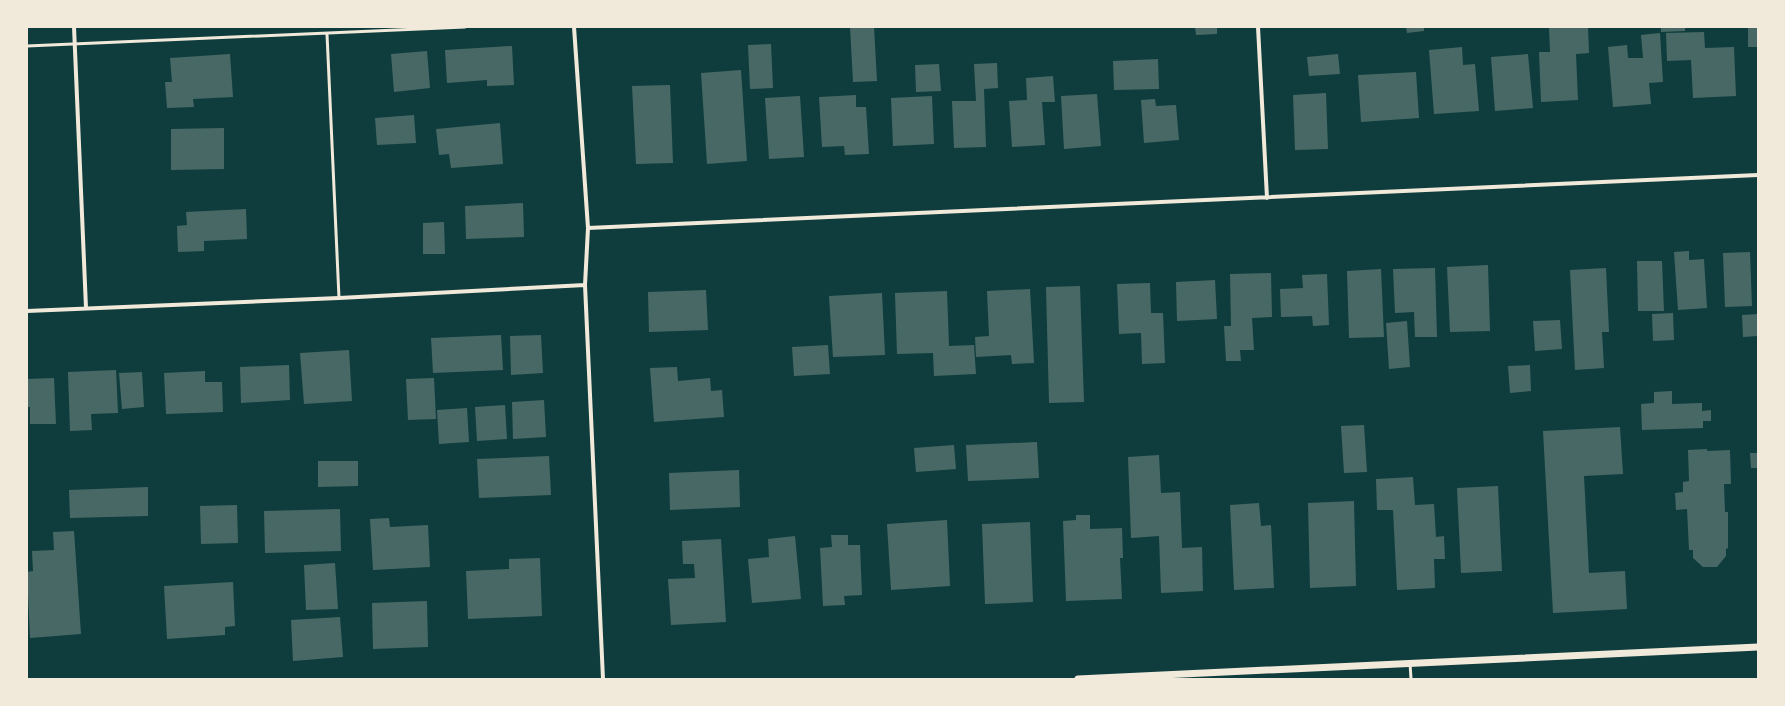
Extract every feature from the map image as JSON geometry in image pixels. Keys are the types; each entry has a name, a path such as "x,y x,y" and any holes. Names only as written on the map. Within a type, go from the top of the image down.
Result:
{"street":[{"path":"74,27 86,308"},
{"path":"574,27 588,228 585,285 603,679"},
{"path":"1258,27 1267,198"},
{"path":"588,228 1758,175"},
{"path":"27,311 339,298 585,285"},
{"path":"1078,679 1758,647"}],"lane":[{"path":"27,46 465,27"},
{"path":"327,34 339,298"},
{"path":"1410,663 1411,679"}],"building":[{"path":"850,27 874,27 877,81 853,82"},
{"path":"1195,27 1217,27 1217,34 1196,35"},
{"path":"1406,27 1424,27 1424,31 1407,33"},
{"path":"1588,27 1589,53 1576,54 1578,100 1541,102 1539,52 1550,52 1549,28"},
{"path":"1661,27 1685,27 1685,31 1661,32"},
{"path":"1748,27 1758,27 1758,47 1748,47"},
{"path":"1704,32 1705,48 1734,47 1736,96 1693,98 1691,60 1667,61 1666,33"},
{"path":"1660,33 1663,82 1649,83 1651,104 1613,107 1608,47 1627,45 1628,58 1643,58 1641,35"},
{"path":"771,44 773,88 750,89 748,45"},
{"path":"512,46 514,85 487,86 487,80 447,83 445,50"},
{"path":"1462,47 1463,65 1475,64 1479,111 1434,114 1429,50"},
{"path":"427,51 430,88 394,92 391,54"},
{"path":"230,54 233,97 193,99 194,107 167,108 165,82 172,82 170,58"},
{"path":"1338,54 1340,74 1309,76 1307,57"},
{"path":"1528,54 1533,108 1495,111 1491,57"},
{"path":"1158,59 1159,89 1114,90 1113,61"},
{"path":"997,63 998,88 984,89 986,147 954,148 952,101 976,101 974,64"},
{"path":"939,64 941,91 916,92 915,65"},
{"path":"741,70 747,161 707,164 701,73"},
{"path":"1416,72 1419,118 1361,122 1358,75"},
{"path":"1053,76 1055,102 1042,102 1045,145 1012,147 1009,101 1027,100 1026,78"},
{"path":"670,85 673,163 636,164 632,86"},
{"path":"1326,93 1328,149 1295,150 1293,95"},
{"path":"1097,94 1101,146 1064,149 1061,96"},
{"path":"856,95 856,107 866,107 869,154 845,155 844,146 822,147 819,97"},
{"path":"800,96 804,157 769,159 765,98"},
{"path":"932,96 934,144 893,146 891,98"},
{"path":"1155,99 1156,106 1176,105 1179,140 1144,143 1141,100"},
{"path":"414,115 416,143 377,145 375,118"},
{"path":"500,123 503,164 451,168 449,154 439,155 436,129"},
{"path":"224,128 224,169 171,170 171,129"},
{"path":"523,203 524,237 466,239 465,206"},
{"path":"246,209 247,239 204,241 204,251 178,252 177,226 187,225 186,212"},
{"path":"444,222 445,254 423,254 423,223"},
{"path":"1689,251 1689,260 1704,259 1707,308 1678,310 1674,252"},
{"path":"1750,252 1752,306 1725,307 1723,253"},
{"path":"1637,261 1662,261 1664,311 1638,311"},
{"path":"1488,265 1490,331 1450,332 1447,267"},
{"path":"1435,268 1437,337 1415,337 1414,312 1395,313 1393,269"},
{"path":"1606,268 1609,332 1602,332 1604,368 1575,370 1570,270"},
{"path":"1381,269 1384,337 1349,338 1347,271"},
{"path":"1271,273 1272,317 1252,318 1254,350 1240,350 1241,361 1226,361 1224,326 1231,326 1230,274"},
{"path":"1327,274 1329,325 1313,326 1312,316 1281,317 1280,289 1303,288 1302,275"},
{"path":"1215,280 1217,319 1177,321 1176,282"},
{"path":"1150,283 1151,313 1163,313 1165,363 1142,364 1141,333 1119,334 1117,284"},
{"path":"1080,286 1084,402 1049,403 1046,287"},
{"path":"1030,289 1034,363 1012,364 1011,355 976,357 975,337 989,336 987,291"},
{"path":"706,290 708,330 649,332 648,292"},
{"path":"947,291 949,346 974,345 976,374 934,376 933,353 897,354 895,293"},
{"path":"882,293 885,355 833,357 829,296"},
{"path":"1673,313 1674,340 1653,341 1652,314"},
{"path":"1758,314 1758,336 1743,337 1742,315"},
{"path":"1560,320 1562,349 1535,351 1533,321"},
{"path":"1407,321 1410,367 1389,369 1386,323"},
{"path":"501,335 503,370 433,373 431,338"},
{"path":"541,335 543,373 511,375 510,336"},
{"path":"828,345 830,374 794,376 792,347"},
{"path":"349,350 352,401 304,404 300,353"},
{"path":"289,365 290,400 241,403 240,367"},
{"path":"1530,365 1531,391 1510,393 1508,366"},
{"path":"677,367 678,381 710,378 711,391 722,390 724,417 654,422 650,368"},
{"path":"116,370 118,413 91,414 92,430 70,431 68,372"},
{"path":"205,371 205,382 222,382 223,412 166,414 164,373"},
{"path":"142,372 144,407 122,409 119,373"},
{"path":"54,378 56,424 30,424 30,407 27,407 27,379"},
{"path":"434,378 436,419 408,420 406,379"},
{"path":"1672,391 1672,404 1702,403 1702,411 1711,410 1711,421 1703,421 1703,428 1642,430 1641,404 1654,403 1654,392"},
{"path":"544,400 546,437 513,439 512,402"},
{"path":"505,405 507,439 477,441 475,407"},
{"path":"467,408 469,442 439,444 437,410"},
{"path":"1364,425 1367,472 1344,473 1341,426"},
{"path":"1620,427 1623,474 1584,476 1589,573 1625,571 1627,609 1553,613 1543,431"},
{"path":"1037,442 1039,478 968,481 966,445"},
{"path":"954,445 956,469 916,472 914,448"},
{"path":"1707,449 1707,451 1730,450 1731,484 1724,484 1725,512 1728,512 1728,548 1726,549 1726,556 1717,567 1703,567 1693,558 1693,550 1689,550 1687,509 1676,510 1675,493 1683,492 1683,482 1689,481 1688,450"},
{"path":"1750,453 1758,453 1758,468 1751,468"},
{"path":"1159,455 1161,493 1180,492 1182,548 1202,547 1203,591 1161,593 1159,536 1131,538 1128,457"},
{"path":"549,456 551,495 479,498 477,459"},
{"path":"318,461 358,461 358,486 318,487"},
{"path":"739,470 740,507 670,510 669,473"},
{"path":"1413,477 1415,505 1434,504 1436,537 1444,536 1445,559 1434,559 1435,588 1397,590 1393,510 1377,510 1376,479"},
{"path":"1498,486 1502,571 1461,573 1457,488"},
{"path":"148,487 148,516 70,518 69,490"},
{"path":"1354,501 1356,586 1310,588 1308,503"},
{"path":"1259,503 1261,526 1271,525 1274,588 1234,590 1230,505"},
{"path":"237,505 238,543 201,544 200,506"},
{"path":"340,509 341,551 265,553 264,511"},
{"path":"1076,515 1090,515 1090,529 1122,528 1123,558 1120,558 1122,599 1066,601 1063,521 1076,520"},
{"path":"389,518 390,527 428,525 430,567 373,570 370,519"},
{"path":"947,520 950,586 891,590 887,524"},
{"path":"1030,522 1033,602 985,604 982,524"},
{"path":"74,531 81,634 30,638 27,572 33,571 32,551 54,550 53,532"},
{"path":"831,535 848,535 848,545 860,545 862,595 844,596 845,605 823,606 820,548 832,547"},
{"path":"795,536 801,599 752,603 748,559 769,557 768,539"},
{"path":"721,539 726,622 671,625 668,579 695,578 694,564 683,564 682,541"},
{"path":"540,558 542,616 468,619 466,571 509,569 509,559"},
{"path":"335,563 338,609 306,610 304,565"},
{"path":"233,582 235,626 225,627 225,635 167,639 164,586"},
{"path":"427,601 428,647 373,649 372,603"},
{"path":"340,617 343,657 293,661 291,620"}]}
